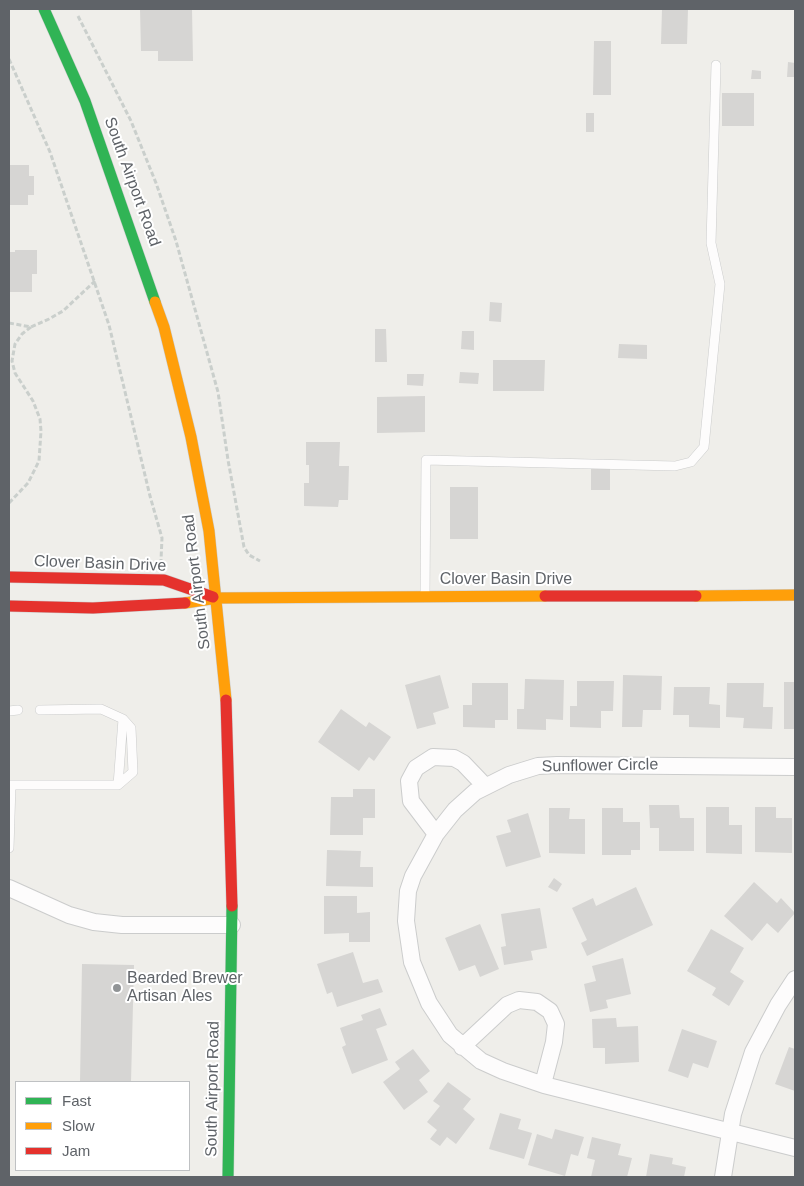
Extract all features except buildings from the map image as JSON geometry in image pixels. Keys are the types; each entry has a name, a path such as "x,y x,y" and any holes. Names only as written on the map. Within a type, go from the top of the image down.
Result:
{"main road":[{"name":"South Airport Road","path":"44,9 85,101 164,327 191,437 209,531 228,724 232,925 228,1177"},
{"name":"Clover Basin Drive","path":"9,577 164,580 217,598"},
{"name":"Clover Basin Drive","path":"9,606 93,608 168,605 217,598 795,595"}],"street":[{"path":"436,834 411,801 409,781 416,768 433,758 454,758 463,763 485,786"},
{"name":"Sunflower Circle","path":"795,767 548,765 514,773 485,786 455,810 436,834 419,861 410,883 406,910 408,940 416,977 429,1003 450,1035 462,1047 489,1065 543,1084 795,1148"},
{"path":"9,888 69,915 94,922 122,925 232,925"},
{"path":"723,1177 730,1132 739,1094 753,1052 778,1005 795,979"},
{"path":"462,1047 496,1013 510,1003 527,1000 539,1003 550,1011 556,1024 554,1042 543,1084"}],"lane":[{"path":"426,597 426,460 675,466 691,462 704,447 720,284 711,243 716,65"},
{"path":"9,848 10,785 118,785 133,772 131,728 123,718 101,709 40,710"},
{"path":"118,785 123,718"}],"path":[{"path":"78,16 131,121 173,232 205,337 218,392 244,547 249,555 260,561"},
{"path":"9,59 50,152 95,281 114,344 150,496 162,538 161,560"},
{"path":"9,503 28,483 39,461 42,431 40,418 33,401 15,373 12,361 15,344 22,334 31,327 63,311 95,281"},
{"path":"9,322 31,327"}],"traffic: fast":[{"path":"44,9 85,101 155,302"},
{"path":"228,1177 232,906"}],"traffic: slow":[{"path":"155,302 164,327 191,437 209,531 226,700"},
{"path":"696,596 795,595"},
{"path":"185,603 217,598 545,596"}],"traffic: jam":[{"path":"9,577 164,580 213,597"},
{"path":"545,596 696,596"},
{"path":"9,606 93,608 185,603"},
{"path":"226,700 232,906"}],"place":[{"name":"Bearded Brewer Artisan Ales","path":"117,988"}]}
